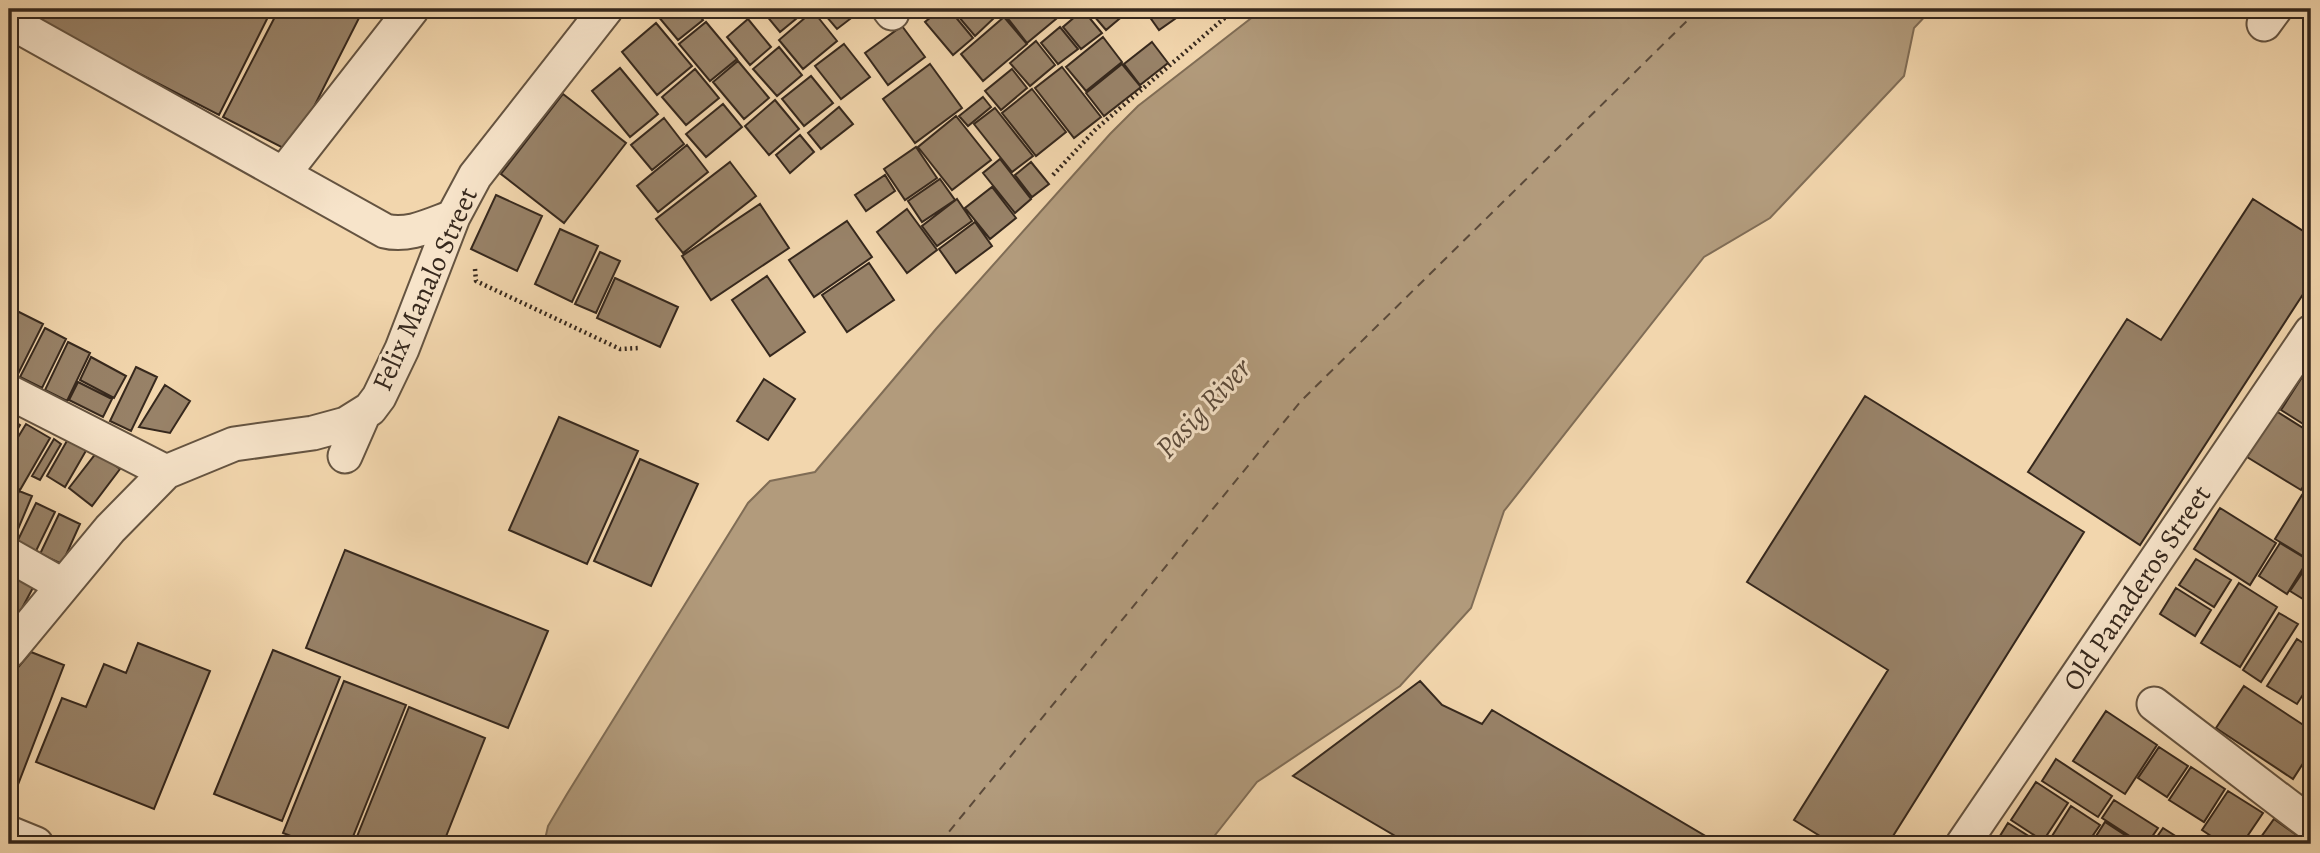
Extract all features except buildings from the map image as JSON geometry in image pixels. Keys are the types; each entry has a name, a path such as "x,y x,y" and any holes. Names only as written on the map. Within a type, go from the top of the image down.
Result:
{"street":[{"path":"284,173 412,9"},
{"name":"Felix Manalo Street","path":"9,651 110,529 166,472 234,444 313,433 346,424 363,415 379,397 402,349 453,217 475,176 606,9"},
{"path":"9,21 385,232 407,233 453,217"},
{"name":"Old Panaderos Street","path":"1963,844 2311,332"},
{"path":"9,392 166,472"},
{"path":"345,456 363,415"},
{"path":"9,555 62,585"},
{"path":"2154,704 2311,824"},
{"path":"9,833 36,844"}],"path":[{"path":"1053,175 1096,129 1235,9"},
{"path":"475,269 476,281 620,349 639,348"}],"water":[{"name":"Pasig River","path":"1263,9 1932,9 1914,28 1904,76 1770,218 1704,257 1504,511 1471,608 1400,686 1257,782 1208,844 544,844 548,826 567,794 748,503 770,481 815,472 936,329 1110,134 1138,106"}],"ferry route":[{"path":"939,844 1301,401 1699,9"}]}
